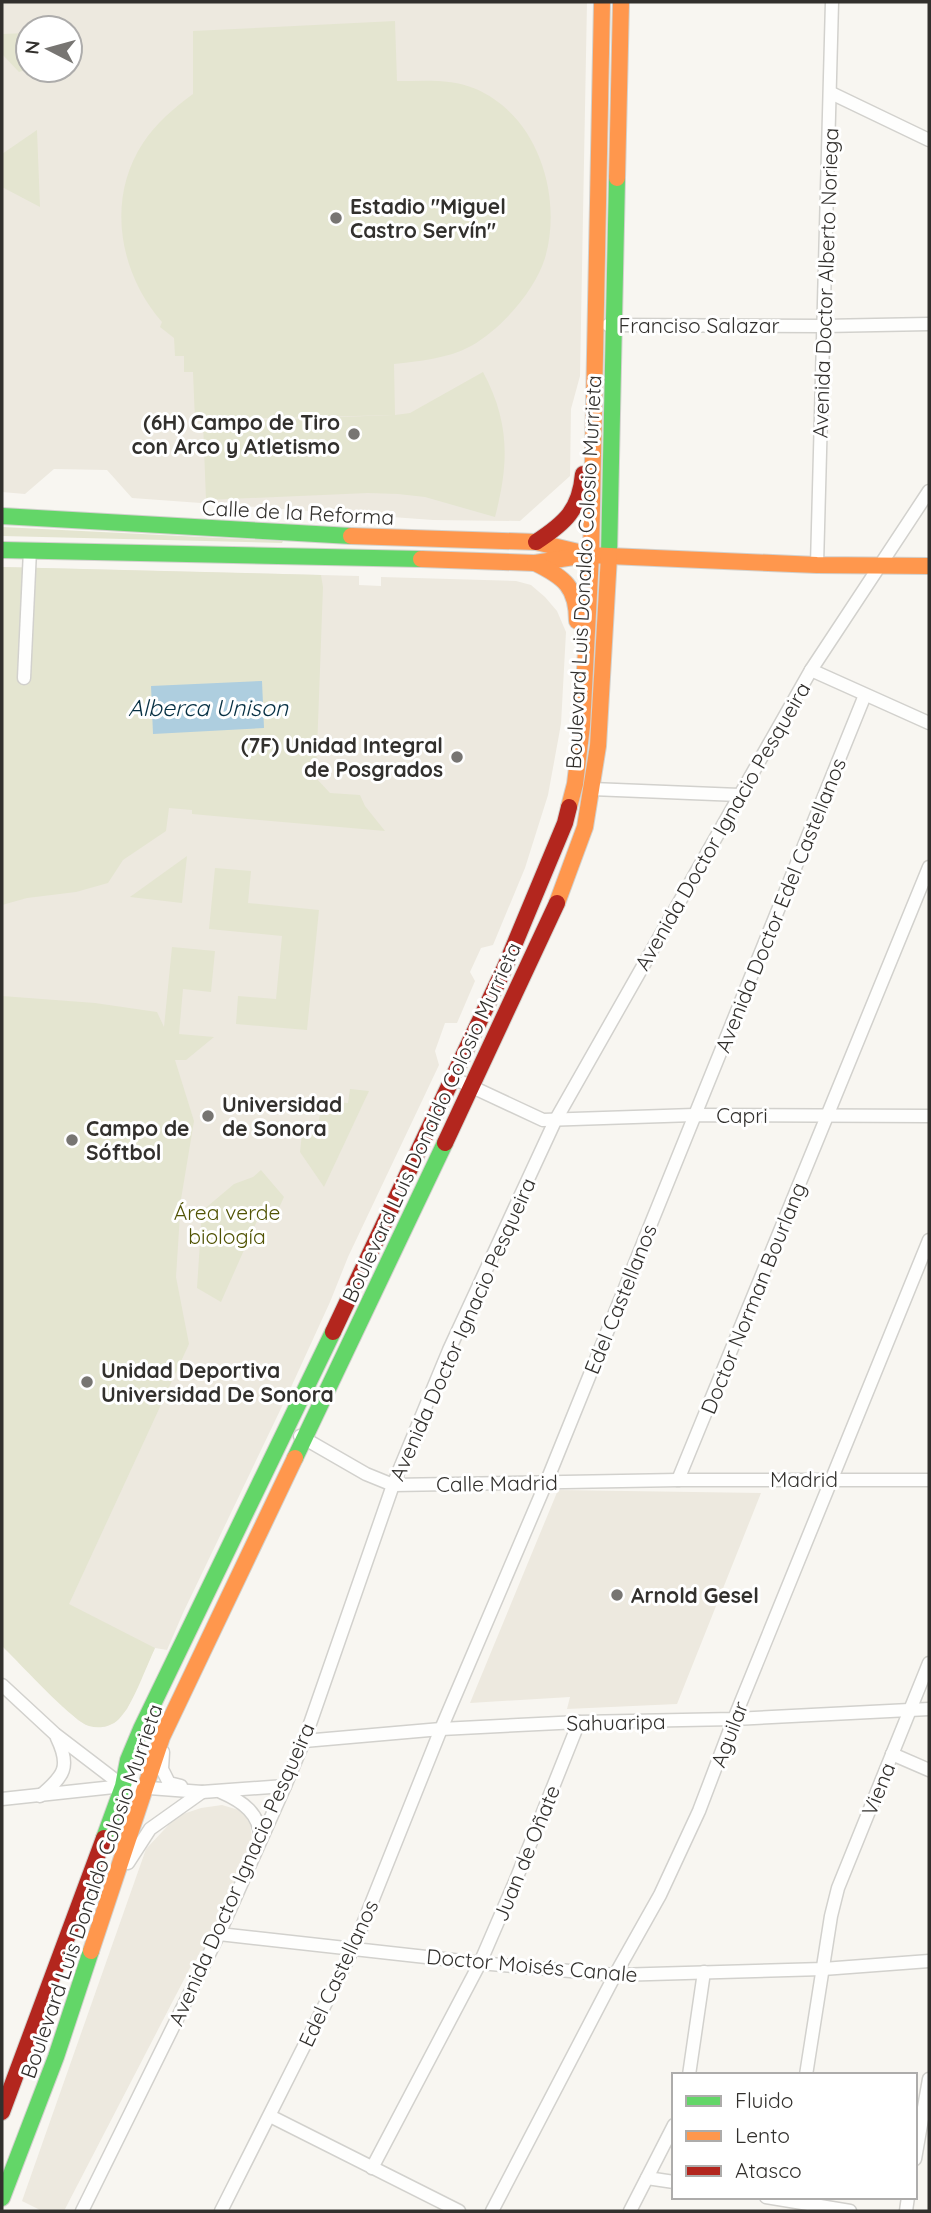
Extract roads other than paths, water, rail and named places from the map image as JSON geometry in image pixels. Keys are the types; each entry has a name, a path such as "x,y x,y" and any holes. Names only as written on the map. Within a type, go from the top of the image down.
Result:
{"main road":[{"name":"Boulevard Luis Donaldo Colosio Murrieta","path":"2,2112 123,1786 128,1760 141,1729 288,1429 505,967 565,823 575,784 582,726 591,555 602,2"},
{"name":"Boulevard Luis Donaldo Colosio Murrieta","path":"2,2199 56,2057 162,1737 529,966 569,874 585,827 598,746 609,556 621,2"},
{"path":"537,542 568,519 581,494 584,418 593,382"},
{"name":"Calle de la Reforma","path":"2,516 367,537 537,542 591,555 609,556 817,565 929,566"},
{"name":"Calle de la Reforma","path":"2,550 535,563 591,555"},
{"path":"529,966 533,932 563,856 566,776 575,672 576,598 568,584 558,575 535,563"}],"street":[{"name":"Avenida Doctor Alberto Noriega","path":"817,565 832,2"},
{"path":"831,93 929,140"},
{"name":"Franciso Salazar","path":"594,325 929,324"},
{"name":"Avenida Doctor Ignacio Pesqueira","path":"82,2211 219,1934 285,1786 304,1741 393,1485 449,1350 555,1121 811,670 929,491"},
{"path":"24,678 30,550"},
{"path":"811,670 929,723"},
{"name":"Avenida Doctor Edel Castellanos","path":"694,1115 865,695"},
{"path":"592,789 739,796"},
{"name":"Doctor Norman Bourlang","path":"678,1480 929,867"},
{"name":"Capri","path":"453,1078 535,1118 555,1121 694,1115 929,1116"},
{"name":"Edel Castellanos","path":"546,1483 694,1115"},
{"name":"Aguilar","path":"492,2211 615,1975 660,1895 699,1811 929,1240"},
{"name":"Calle Madrid","path":"288,1429 366,1474 393,1485 678,1480"},
{"name":"Madrid","path":"678,1480 929,1480"},
{"path":"441,1729 546,1483"},
{"name":"Viena","path":"806,2073 831,1916 838,1888 929,1663"},
{"path":"2,1685 55,1734 123,1786"},
{"name":"Sahuaripa","path":"304,1741 441,1729 929,1709"},
{"name":"Juan de Oñate","path":"372,2168 480,1963 579,1722"},
{"name":"Edel Castellanos","path":"221,2211 353,1949 441,1729"},
{"path":"40,1796 52,1786 65,1765 66,1755 55,1734"},
{"path":"162,1737 162,1769 169,1783 202,1792"},
{"path":"892,1754 929,1770"},
{"path":"2,1799 123,1786 202,1792 285,1786"},
{"path":"107,1905 134,1852 150,1829 202,1792"},
{"path":"221,1792 250,1809 260,1829 260,1840"},
{"name":"Doctor Moisés Canale","path":"219,1934 615,1975 823,1969 929,1961"},
{"path":"689,2073 704,1972"},
{"path":"917,2148 929,2079"},
{"path":"270,2116 458,2211"},
{"path":"630,2211 672,2129"},
{"path":"648,2178 672,2182"},
{"path":"787,2199 850,2211"}],"water":[{"name":"Alberca Unison","path":"262,681 264,728 153,734 151,686"}],"place":[{"name":"Estadio \"Miguel Castro Servín\"","path":"336,218"},
{"name":"(6H) Campo de Tiro con Arco y Atletismo","path":"354,434"},
{"name":"(7F) Unidad Integral de Posgrados","path":"457,757"},
{"name":"Universidad de Sonora","path":"208,1116"},
{"name":"Campo de Sóftbol","path":"72,1140"},
{"name":"Unidad Deportiva Universidad De Sonora","path":"87,1382"},
{"name":"Arnold Gesel","path":"617,1595"}],"park label":[{"name":"Área verde biología","path":"227,1224"}]}
